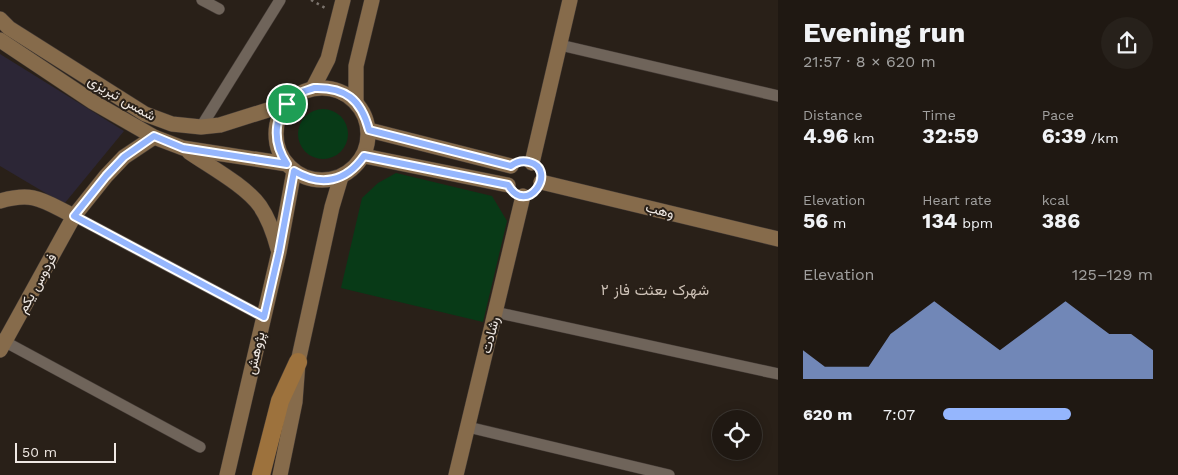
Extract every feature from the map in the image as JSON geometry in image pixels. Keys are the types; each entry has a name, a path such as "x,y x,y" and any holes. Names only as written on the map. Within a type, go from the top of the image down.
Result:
{"main road":[{"path":"261,475 280,401 298,362"}],"street":[{"path":"202,0 219,10"},
{"path":"201,127 280,0"},
{"path":"314,88 328,59 343,0"},
{"path":"356,102 356,66 372,0"},
{"path":"532,163 570,0"},
{"name":"شمس تبریزی","path":"0,20 9,28 145,114 172,124 201,127 220,125 287,104"},
{"name":"شمس تبریزی","path":"0,40 93,102 154,136 183,148 290,168"},
{"path":"560,45 778,96"},
{"path":"314,88 329,88 344,93 356,102 365,115 369,130 364,156 351,171 341,177 317,180 305,177 290,168 281,156 277,146 276,131 279,116 287,104 299,94 314,88"},
{"path":"369,130 511,166"},
{"name":"فردوس یکم","path":"2,343 74,216 124,157 154,136"},
{"path":"183,148 239,186 259,205 272,228 279,252"},
{"path":"364,156 508,185"},
{"path":"521,161 532,163 540,171 540,186 533,193 523,196 514,192 508,185 507,175 511,166 521,161"},
{"name":"پژوهش","path":"227,475 279,252 290,168"},
{"path":"280,475 295,402 298,362 332,207 341,177"},
{"name":"وهب","path":"541,182 778,239"},
{"path":"0,201 16,197 34,196 264,317"},
{"name":"رشادت","path":"456,475 523,196"},
{"path":"495,312 778,374"},
{"path":"2,343 200,447"},
{"path":"468,427 669,475"}],"shaded area":[{"path":"0,54 124,131 64,204 0,166"}],"green space":[{"path":"318,109 328,109 341,116 348,129 348,139 341,152 328,159 318,159 309,155 302,148 298,139 298,129 302,120 309,113"},
{"path":"396,173 492,196 507,221 483,322 341,288 362,198 378,183"}],"district":[{"name":"شهرک بعثت فاز ۲","path":"655,290"}],"route":[{"path":"314,88 329,88 344,93 356,102 365,115 369,130 511,166 521,161 527,161 537,166 540,171 540,186 533,193 523,196 518,195 508,185 364,156 351,171 341,177 329,180 305,177 294,171 279,252 264,317 74,216 124,157 154,136 183,148 287,164 277,146 276,131 279,116 287,104 299,94 314,88"}]}
